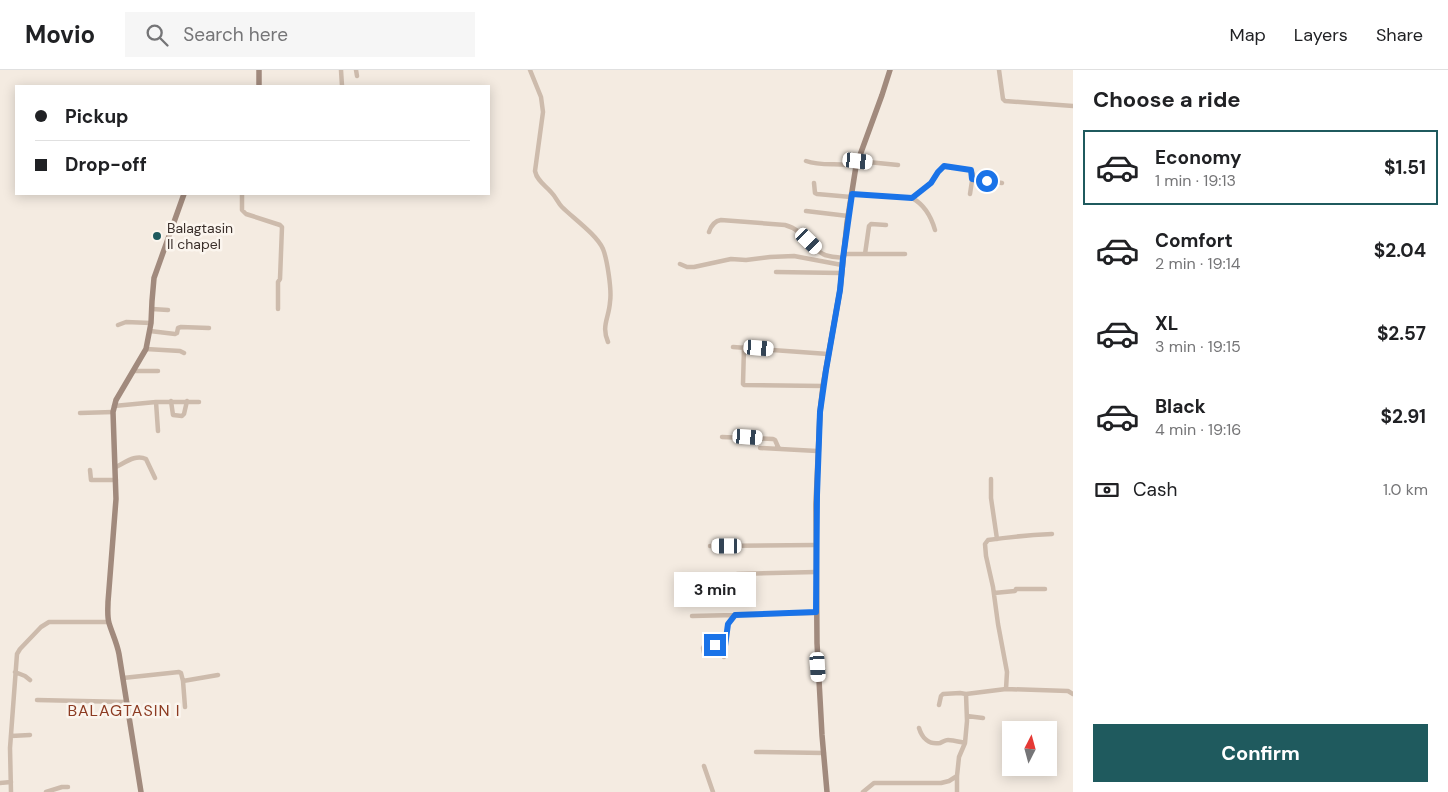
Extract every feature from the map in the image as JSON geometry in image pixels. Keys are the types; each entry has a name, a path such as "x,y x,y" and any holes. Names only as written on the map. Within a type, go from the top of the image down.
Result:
{"street":[{"path":"259,70 259,85"},
{"path":"340,70 342,85"},
{"path":"356,70 357,76"},
{"path":"530,70 543,105 536,175 552,192 561,206 602,246 611,296 605,323 605,335 608,342"},
{"path":"828,792 816,612 818,451 823,386 840,290 848,216 857,164 890,70"},
{"path":"1000,70 1003,99 1005,101 1073,106"},
{"path":"806,162 821,165 898,166"},
{"path":"912,198 931,183 944,166 971,170 970,194"},
{"path":"972,179 1002,183"},
{"path":"814,183 815,193 817,194 912,198 926,208 935,230"},
{"path":"141,792 117,644 109,622 108,602 116,480 114,409 116,400 146,349 151,323 154,278 184,195"},
{"path":"242,195 243,213 282,227 282,258 278,282 278,309"},
{"path":"806,211 848,216"},
{"path":"709,232 711,226 716,221 721,220 785,225 799,231 822,254 843,256 905,254"},
{"path":"865,254 871,224 886,226"},
{"path":"680,264 694,267 731,259 746,260 794,256 842,265"},
{"path":"776,272 841,273"},
{"path":"152,308 168,310"},
{"path":"118,325 126,322 151,323"},
{"path":"150,331 175,334 178,328 181,327 209,328"},
{"path":"733,347 828,354"},
{"path":"744,347 744,385 823,386"},
{"path":"146,349 180,351 184,353"},
{"path":"134,371 158,371"},
{"path":"171,401 173,415 182,416 187,402"},
{"path":"156,402 158,431"},
{"path":"80,413 156,402 199,402"},
{"path":"722,437 773,439 776,440 779,449"},
{"path":"760,448 818,451"},
{"path":"116,467 136,458 144,458 155,478"},
{"path":"90,470 91,480 116,480"},
{"path":"991,479 990,498 997,539"},
{"path":"1006,689 1008,672 985,544 988,540 1052,534"},
{"path":"710,546 816,545"},
{"path":"737,574 816,572"},
{"path":"994,593 1045,589"},
{"path":"692,616 816,612"},
{"path":"724,657 728,624 735,615"},
{"path":"11,792 11,736 18,651 45,623 54,621 109,622"},
{"path":"704,653 702,648 704,646 725,646"},
{"path":"15,672 30,680"},
{"path":"123,678 181,673 185,707"},
{"path":"183,681 218,675"},
{"path":"940,705 943,694 960,692 966,694 1006,689 1068,691 1073,694"},
{"path":"957,792 956,776 959,756 965,743 966,694"},
{"path":"36,700 127,702"},
{"path":"967,716 983,718"},
{"path":"919,728 925,740 930,742 939,743 948,740 965,743"},
{"path":"11,736 30,735"},
{"path":"756,752 824,753"},
{"path":"704,766 713,792"},
{"path":"864,792 874,783 941,783 948,782 956,776"},
{"path":"0,783 11,782"},
{"path":"46,792 68,787"}],"place":[{"name":"Balagtasin II chapel","path":"157,236"}],"district":[{"name":"BALAGTASIN I","path":"124,710"}],"route":[{"path":"715,645 725,646 728,624 735,615 816,612 820,412 840,290 852,194 912,198 931,183 944,166 948,165 971,170 972,179 987,181"}]}
